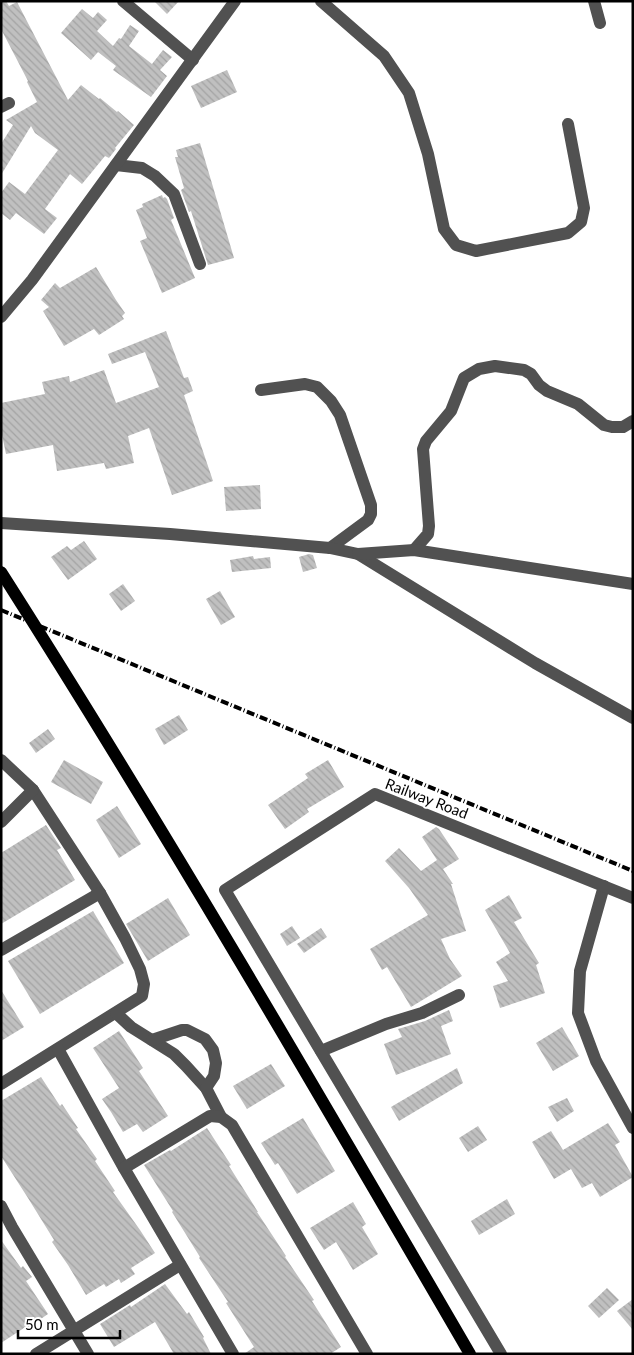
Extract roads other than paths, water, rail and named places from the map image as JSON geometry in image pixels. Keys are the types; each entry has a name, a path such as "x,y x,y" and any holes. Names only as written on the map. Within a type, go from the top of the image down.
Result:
{"main road":[{"path":"1,572 155,819 470,1354"}],"street":[{"path":"123,1 194,60"},
{"path":"1,317 32,280 194,60 235,1"},
{"path":"594,1 600,23"},
{"path":"322,2 384,56 409,94 428,154 444,228 456,245 476,251 568,233 581,222 584,208 568,124"},
{"path":"116,166 142,168 155,176 174,194 200,264"},
{"path":"414,550 428,534 429,526 423,449 426,441 451,411 464,378 479,369 495,366 524,370 532,374 539,385 547,391 578,404 604,425 623,427 633,421"},
{"path":"261,390 305,384 317,387 331,401 340,415 371,505 371,514 368,520 330,548"},
{"path":"1,523 170,534 330,548 358,554 414,550 633,584"},
{"path":"358,554 534,662 633,718"},
{"path":"1,760 33,790 100,893 129,946 140,969 144,984 142,996 1,1084"},
{"path":"1,822 33,790"},
{"name":"Railway Road","path":"322,1051 226,890 375,794 633,898"},
{"path":"604,886 580,971 578,1013 596,1061 633,1128"},
{"path":"1,950 100,893"},
{"path":"459,995 422,1012 386,1024 322,1051 501,1354"},
{"path":"116,1013 131,1027 174,1054 206,1088 221,1117 232,1125 367,1354"},
{"path":"152,1040 182,1030 187,1030 205,1038 213,1050 216,1063 214,1076 206,1088"},
{"path":"58,1049 124,1168 232,1354"},
{"path":"124,1168 210,1116 221,1117"},
{"path":"1,1206 7,1230 88,1354"},
{"path":"36,1354 180,1265"}],"railway":[{"path":"1,610 633,871"}]}
